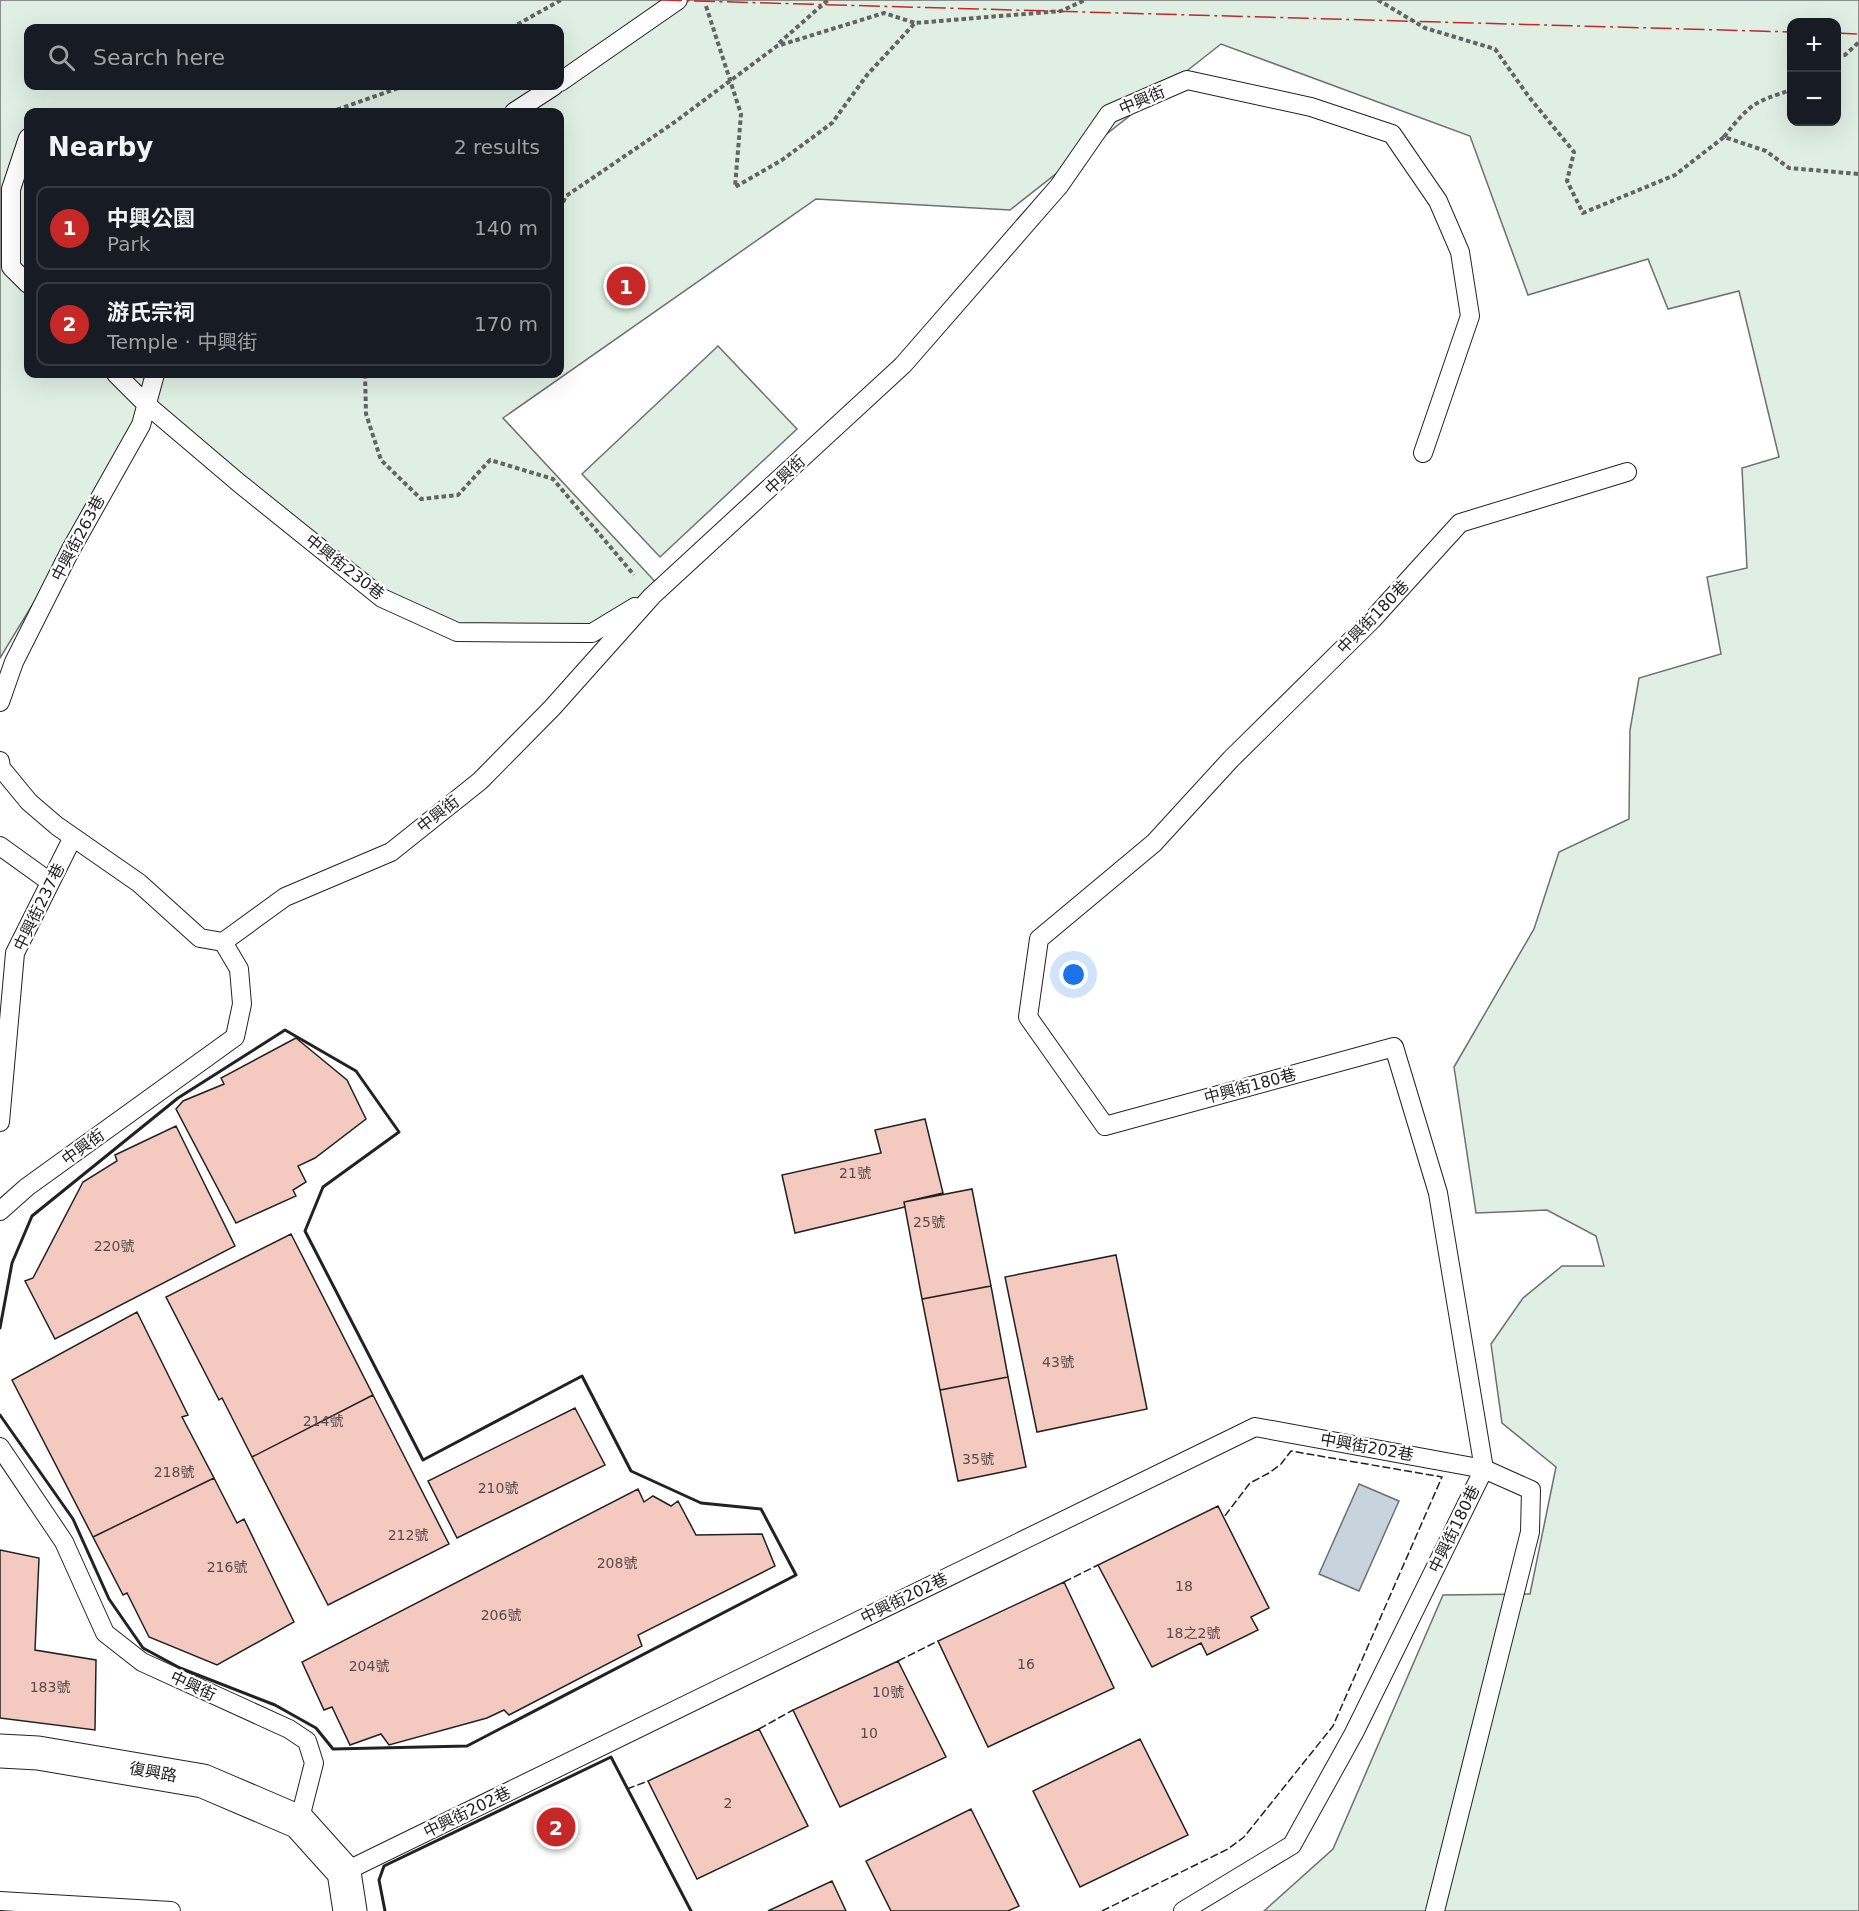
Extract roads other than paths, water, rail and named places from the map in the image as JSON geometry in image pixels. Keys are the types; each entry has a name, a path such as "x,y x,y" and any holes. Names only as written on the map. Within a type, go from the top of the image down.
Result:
{"street":[{"name":"復興路","path":"0,1751 38,1753 203,1781 299,1822"},
{"path":"299,1822 344,1872 350,1911"}],"lane":[{"path":"564,79 678,0"},
{"name":"中興街","path":"0,1211 27,1187 235,1037 242,1004 239,969 223,942 285,897 391,852 480,781 552,708 652,596 903,365 1059,186 1110,114 1187,80 1311,107 1392,134 1438,201 1460,252 1470,316 1423,453"},
{"path":"520,108 548,90"},
{"path":"24,150 11,189 11,267 24,280"},
{"name":"中興街230巷","path":"120,378 146,404 239,483 382,598 457,632 592,633 652,596"},
{"name":"中興街263巷","path":"0,702 14,662 70,550 141,425 154,378"},
{"name":"中興街180巷","path":"1183,1911 1292,1845 1354,1733 1484,1469 1438,1193 1394,1047 1105,1126 1028,1017 1039,939 1154,843 1231,759 1372,620 1460,523 1627,472"},
{"path":"0,762 1,768 29,802 73,837 140,883 200,938 223,942"},
{"name":"中興街237巷","path":"0,1122 15,952 73,837"},
{"path":"0,846 50,882"},
{"name":"中興街202巷","path":"344,1872 1255,1427 1484,1469 1531,1490 1530,1532 1435,1911"},
{"name":"中興街","path":"0,1447 64,1542 105,1634 142,1662 289,1729 306,1742 314,1763 299,1822"},
{"path":"0,1901 171,1911"}],"place":[{"name":"中興公園","path":"626,286"},
{"name":"游氏宗祠","path":"556,1827"}]}
